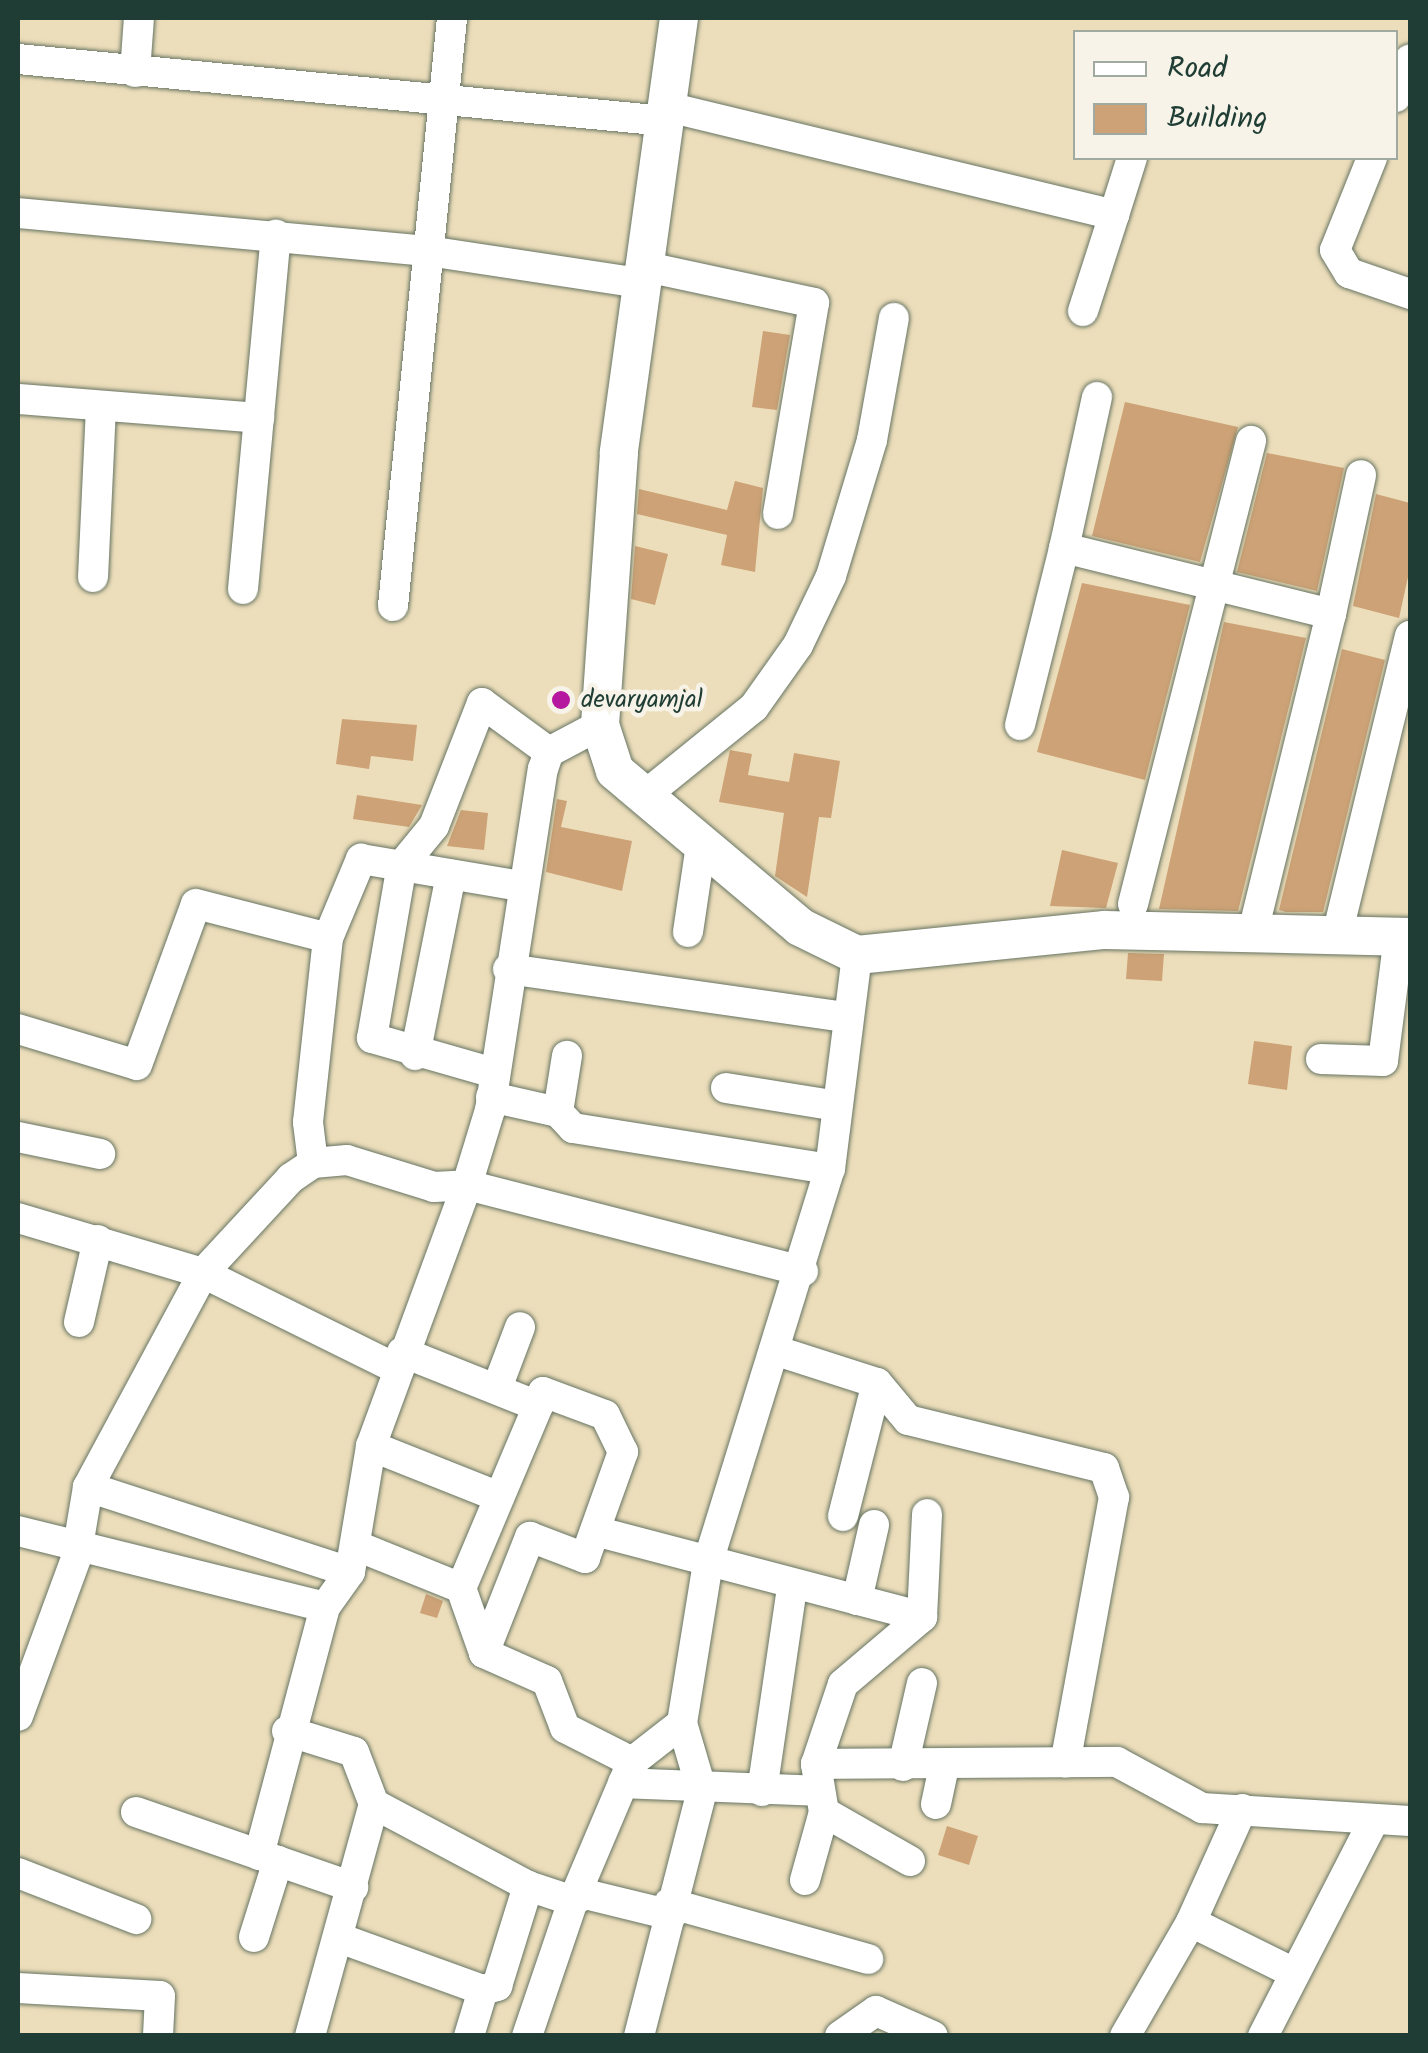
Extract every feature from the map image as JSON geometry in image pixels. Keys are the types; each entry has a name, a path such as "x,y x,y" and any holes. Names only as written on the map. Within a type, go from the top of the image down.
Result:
{"main road":[{"path":"679,18 618,453 600,725 615,771 800,928 857,954 1105,930 1405,937"}],"street":[{"path":"135,72 139,18"},
{"path":"394,606 452,18"},
{"path":"18,59 445,104 666,114 1114,215"},
{"path":"1398,92 1410,59"},
{"path":"1084,311 1131,160"},
{"path":"1371,160 1335,250 1349,273 1410,294"},
{"path":"18,213 276,235 641,274 814,304 778,514"},
{"path":"243,589 276,235"},
{"path":"643,797 754,706 798,645 831,576 872,440 894,318"},
{"path":"1020,725 1098,397"},
{"path":"18,400 259,418"},
{"path":"93,576 102,408"},
{"path":"1133,904 1251,441"},
{"path":"1252,932 1331,614 1361,475"},
{"path":"1064,548 1331,614"},
{"path":"1337,935 1410,636"},
{"path":"549,752 482,703 434,826 402,865 372,1038 558,1112 573,1128 830,1169"},
{"path":"254,1937 288,1731 324,1607 353,1559 371,1446 467,1184 493,1085 520,886 549,752 600,725"},
{"path":"688,932 701,846"},
{"path":"313,1164 308,1122 328,938 360,859 520,886"},
{"path":"415,1055 451,875"},
{"path":"18,1028 137,1064 196,904 328,938"},
{"path":"1321,1059 1382,1061 1405,937"},
{"path":"639,2036 702,1791 682,1723 708,1562 774,1350 804,1271 830,1169 857,954"},
{"path":"508,970 847,1017"},
{"path":"558,1112 566,1056"},
{"path":"726,1088 837,1106"},
{"path":"18,1137 100,1154"},
{"path":"18,1716 78,1544 88,1487 203,1273 291,1178 313,1164 348,1160 434,1187 467,1184 804,1271"},
{"path":"18,1218 203,1273 400,1361 497,1388 538,1406"},
{"path":"79,1322 98,1240"},
{"path":"497,1388 520,1327"},
{"path":"774,1350 878,1383 908,1420 1090,1460 1112,1481 1065,1764"},
{"path":"842,1516 878,1383"},
{"path":"484,1653 530,1537 584,1558 622,1452 605,1415 543,1392 461,1588 484,1653 547,1681 565,1728 628,1772 702,1791 762,1792 820,1789 903,1766 1117,1762 1202,1808 1410,1821"},
{"path":"371,1446 499,1497"},
{"path":"88,1487 461,1588"},
{"path":"804,1880 844,1684 922,1617 927,1514"},
{"path":"856,1600 874,1524"},
{"path":"18,1531 324,1607"},
{"path":"595,1531 792,1586 922,1617"},
{"path":"762,1792 792,1586"},
{"path":"903,1766 922,1682"},
{"path":"526,2036 572,1901 628,1772 682,1723"},
{"path":"288,1731 354,1752 374,1804 342,1939 310,2036"},
{"path":"936,1804 944,1766"},
{"path":"820,1789 910,1861"},
{"path":"374,1804 528,1886 572,1901 586,1894 670,1909 868,1959"},
{"path":"1125,2035 1192,1922 1242,1810"},
{"path":"136,1812 353,1887"},
{"path":"1263,2036 1374,1820"},
{"path":"18,1873 136,1919"},
{"path":"342,1939 483,1990 497,1986 528,1886"},
{"path":"1192,1922 1294,1973"},
{"path":"18,1988 160,1996 158,2036"},
{"path":"470,2036 483,1990"},
{"path":"840,2036 876,2011 933,2036"}],"building":[{"path":"763,331 790,335 777,410 752,407"},
{"path":"1125,402 1238,427 1200,562 1092,536"},
{"path":"1267,453 1344,468 1317,591 1237,572"},
{"path":"735,481 763,488 755,572 721,565 727,535 637,514 639,489 727,510"},
{"path":"1376,494 1410,503 1410,568 1399,618 1353,606"},
{"path":"635,546 668,554 655,605 631,599"},
{"path":"1082,583 1190,605 1145,780 1037,752"},
{"path":"1224,622 1306,638 1238,911 1159,909"},
{"path":"1342,649 1385,660 1323,912 1286,912 1279,910"},
{"path":"342,719 417,725 413,761 371,756 369,769 336,764"},
{"path":"730,750 752,754 748,775 789,782 794,753 840,761 831,818 819,817 807,897 775,876 784,813 719,802"},
{"path":"357,795 422,805 409,827 353,819"},
{"path":"557,799 567,801 561,827 632,841 622,891 546,872"},
{"path":"461,810 488,813 484,850 447,846"},
{"path":"1062,850 1118,863 1106,908 1050,906"},
{"path":"1128,953 1164,954 1162,981 1126,979"},
{"path":"1254,1041 1292,1046 1287,1090 1248,1084"},
{"path":"426,1594 443,1601 437,1618 420,1613"},
{"path":"947,1826 978,1836 969,1865 938,1855"}],"place":[{"name":"devaryamjal","path":"561,700"}]}
